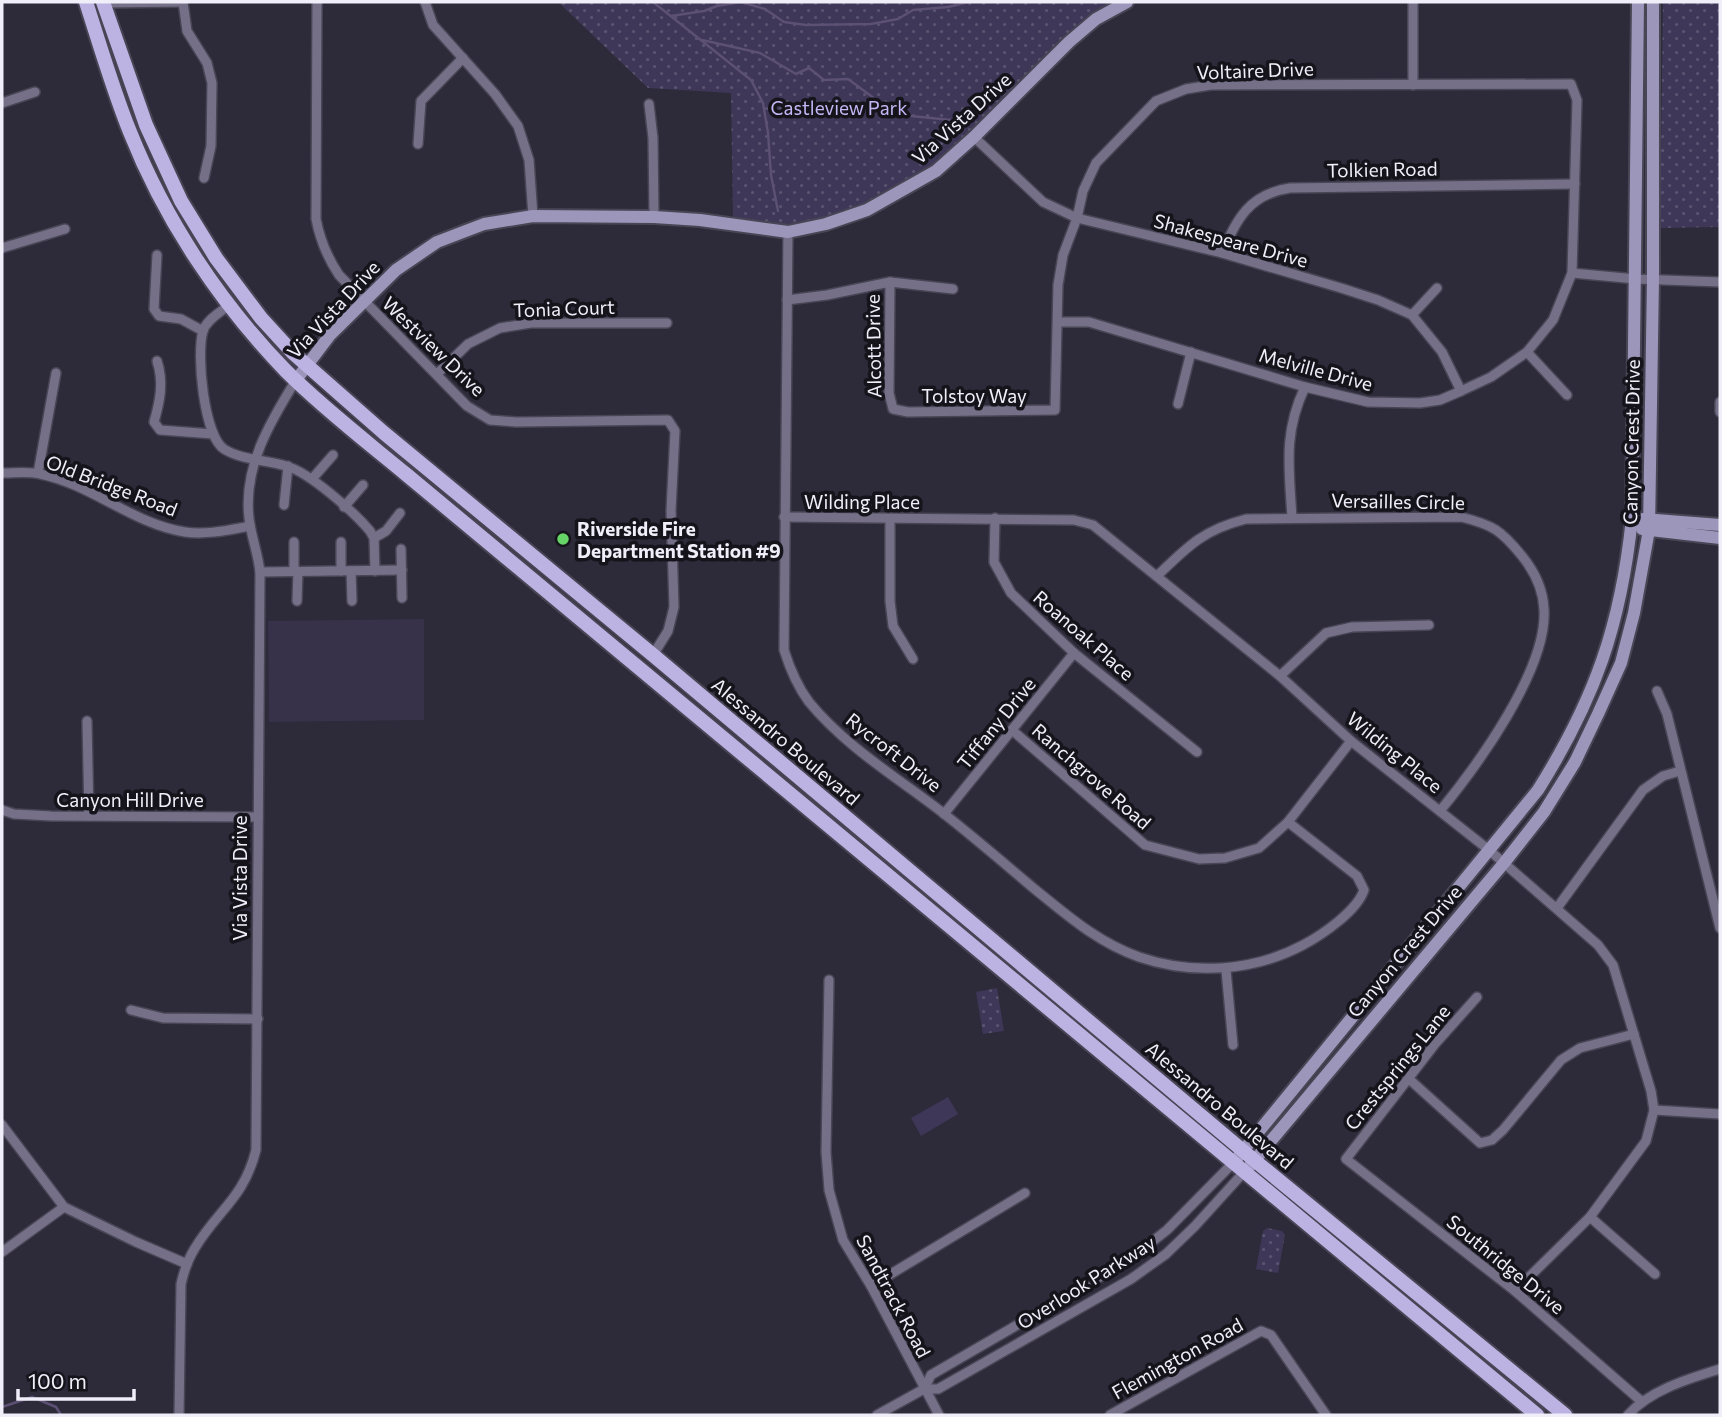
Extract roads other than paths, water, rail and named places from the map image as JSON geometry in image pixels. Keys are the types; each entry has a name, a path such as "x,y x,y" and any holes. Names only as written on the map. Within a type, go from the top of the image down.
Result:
{"main road":[{"name":"Alessandro Boulevard","path":"86,2 130,132 152,182 182,236 229,305 296,380 1536,1415"},
{"name":"Alessandro Boulevard","path":"103,2 146,125 181,201 216,258 261,318 306,364 384,433 1249,1155 1565,1415"},
{"name":"Via Vista Drive","path":"296,380 306,364 363,301 396,270 437,242 484,224 533,216 654,217 700,220 788,232 826,224 867,210 936,171 1069,42 1096,19 1127,2"},
{"name":"Canyon Crest Drive","path":"1249,1155 1538,790 1561,754 1585,707 1605,656 1621,600 1632,523 1638,2"},
{"name":"Canyon Crest Drive","path":"1239,1167 1504,863 1544,812 1575,762 1620,663 1634,613 1650,525 1653,2"},
{"path":"1632,523 1720,538"},
{"path":"1650,525 1720,525"}],"street":[{"path":"103,2 183,2 187,31 207,63 212,83 211,146 204,178"},
{"name":"Westview Drive","path":"317,2 316,219 320,239 339,275 467,406 490,420 668,420 675,431 671,510 674,607 668,631 653,655"},
{"path":"425,2 433,24 495,94 518,127 529,160 533,216"},
{"path":"1413,2 1413,85"},
{"path":"418,144 421,101 463,58"},
{"name":"Voltaire Drive","path":"1055,410 1058,285 1063,255 1077,218 1083,191 1096,163 1156,101 1211,85 1571,84"},
{"name":"Melville Drive","path":"1058,321 1089,322 1305,387 1368,402 1396,404 1440,400 1461,391 1491,377 1527,352 1553,320 1572,273 1577,100 1571,84"},
{"path":"2,103 35,92"},
{"path":"649,104 653,138 654,217"},
{"name":"Shakespeare Drive","path":"974,137 1043,202 1077,218 1222,253 1378,300 1412,316 1442,352 1461,391"},
{"name":"Tolkien Road","path":"1222,253 1236,222 1251,205 1272,191 1303,188 1574,184"},
{"path":"2,248 65,229"},
{"name":"Rycroft Drive","path":"788,232 784,650 793,678 809,702 865,754 1100,940 1138,957 1162,963 1226,970 1272,959 1315,939 1360,900 1364,890 1357,876 1288,822"},
{"path":"157,255 154,309 159,316 181,319 203,331"},
{"path":"1572,273 1636,279 1720,282"},
{"path":"787,300 890,282 953,289"},
{"name":"Alcott Drive","path":"890,282 889,393 893,409"},
{"path":"1412,316 1437,288"},
{"path":"229,305 207,324 203,331 203,387 213,435 224,449 288,466 312,480 366,527 374,538 375,571"},
{"name":"Tonia Court","path":"437,374 468,344 500,328 531,323 667,323"},
{"path":"1178,404 1191,352"},
{"path":"1527,352 1567,395"},
{"path":"157,360 161,372 161,397 154,422 160,430 213,435"},
{"path":"38,473 56,373"},
{"name":"Via Vista Drive","path":"179,1415 180,1284 196,1246 242,1188 251,1170 257,1131 260,572 250,526 248,487 271,423 296,380"},
{"path":"1292,518 1288,447 1294,409 1305,387"},
{"path":"1720,402 1720,412"},
{"name":"Tolstoy Way","path":"893,409 908,412 1055,410"},
{"path":"312,480 332,455"},
{"path":"284,505 288,466"},
{"name":"Old Bridge Road","path":"2,473 38,473 59,479 153,522 183,531 207,533 250,526"},
{"path":"344,507 363,485"},
{"path":"374,538 386,531 400,513"},
{"name":"Wilding Place","path":"784,517 1074,520 1093,525 1280,676 1351,741 1489,850 1598,945 1613,965 1651,1091 1654,1110 1646,1141 1590,1217 1515,1291"},
{"name":"Versailles Circle","path":"1157,576 1196,539 1223,525 1245,519 1461,517 1488,523 1506,537 1535,572 1541,586 1545,611 1542,632 1507,717 1471,773 1440,811"},
{"name":"Roanoak Place","path":"995,518 994,562 1011,593 1074,653 1197,751"},
{"path":"890,519 890,601 893,626 913,659"},
{"path":"295,542 298,601"},
{"path":"341,542 352,601"},
{"path":"401,549 402,598"},
{"path":"260,572 402,570"},
{"path":"1280,676 1326,633 1352,627 1429,625"},
{"name":"Tiffany Drive","path":"944,814 1074,653"},
{"path":"1657,691 1667,714 1720,928"},
{"path":"87,721 89,816"},
{"name":"Ranchgrove Road","path":"1012,730 1145,845 1199,859 1225,858 1259,848 1288,822 1351,741"},
{"path":"1557,908 1643,790 1663,776 1680,771"},
{"name":"Canyon Hill Drive","path":"2,810 51,816 258,817"},
{"path":"1226,970 1233,1045"},
{"name":"Sandtrack Road","path":"829,979 826,1152 829,1190 843,1240 871,1286 939,1415"},
{"name":"Crestsprings Lane","path":"1346,1159 1477,998"},
{"path":"131,1010 163,1017 258,1019"},
{"path":"1409,1079 1480,1143 1492,1140 1503,1130 1561,1060 1580,1048 1634,1034"},
{"path":"1654,1110 1720,1114"},
{"path":"2,1125 64,1207 187,1264"},
{"name":"Southridge Drive","path":"1346,1159 1515,1291 1641,1401"},
{"name":"Overlook Parkway","path":"924,1389 931,1375 1110,1271 1148,1245 1239,1167"},
{"name":"Overlook Parkway","path":"877,1415 924,1389 938,1389 1131,1279 1166,1254 1188,1233 1239,1167"},
{"path":"871,1286 1025,1193"},
{"path":"2,1252 64,1207"},
{"path":"1590,1217 1656,1274"},
{"name":"Flemington Road","path":"1110,1415 1261,1331 1271,1335 1326,1415"},
{"path":"1628,1415 1641,1401 1720,1369"}],"waterway":[{"path":"653,2 751,80 763,103 778,211"},
{"path":"671,16 741,2 765,9 784,22 806,25 871,24 898,19 913,10 969,2"},
{"path":"702,40 760,53 796,74 809,68 824,80 848,79 882,104 911,116 951,120"},
{"path":"2,1407 32,1397 56,1407 61,1415"}],"place":[{"name":"Riverside Fire Department Station #9","path":"563,539"}],"park label":[{"name":"Castleview Park","path":"839,107"}]}
